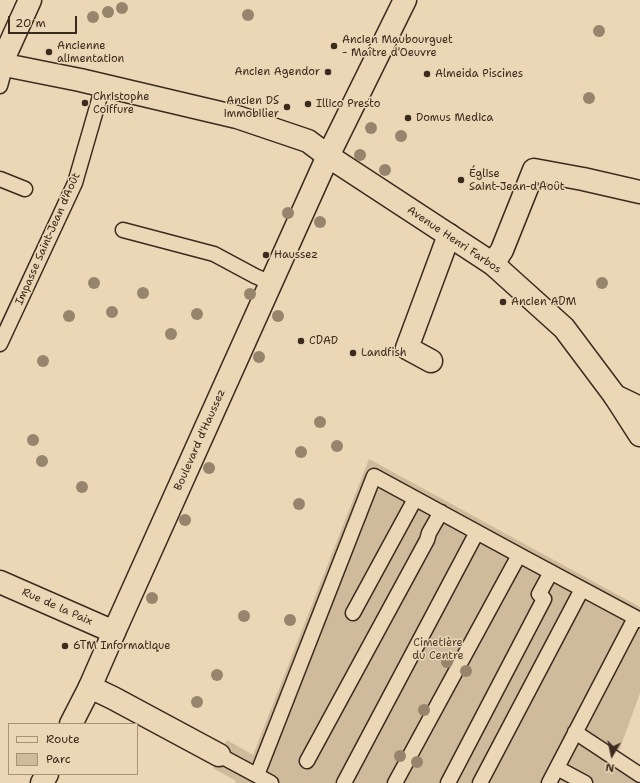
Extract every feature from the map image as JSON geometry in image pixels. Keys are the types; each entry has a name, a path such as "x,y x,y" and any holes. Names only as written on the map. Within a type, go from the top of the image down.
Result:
{"street":[{"path":"2,64 30,0"},
{"name":"Boulevard d'Haussez","path":"72,723 90,687 328,156 405,0"},
{"name":"Avenue Henri Farbos","path":"2,64 237,117 308,141 328,156 493,264 564,328 615,396 640,435"},
{"path":"493,264 502,250 534,170 640,192"},
{"path":"431,361 406,348 449,235"},
{"path":"615,396 640,408"},
{"name":"Rue de la Paix","path":"0,582 114,632"},
{"path":"90,687 219,755"}],"lane":[{"path":"0,86 2,64"},
{"name":"Impasse Saint-Jean d'Août","path":"0,344 75,183 103,86"},
{"path":"0,179 25,189"},
{"path":"122,230 214,254 270,283"},
{"path":"257,775 374,476 637,619 575,732 549,783"},
{"path":"353,613 415,499"},
{"path":"307,761 441,512"},
{"path":"344,783 477,532"},
{"path":"394,783 519,555"},
{"path":"448,783 544,599 539,594 551,572"},
{"path":"480,783 582,589"},
{"path":"575,732 640,775"},
{"path":"219,755 271,783"},
{"path":"557,768 585,783"}],"green space":[{"name":"Cimetière du Centre","path":"369,459 640,607 640,693 619,751 640,767 640,783 235,783 236,781 213,768 227,740 253,755"}],"place":[{"name":"Ancien Maubourguet - Maître d'Oeuvre","path":"334,46"},
{"name":"Ancienne alimentation","path":"49,52"},
{"name":"Ancien Agendor","path":"328,72"},
{"name":"Almeida Piscines","path":"427,74"},
{"name":"Christophe Coiffure","path":"85,103"},
{"name":"Illico Presto","path":"308,104"},
{"name":"Ancien DS immobilier","path":"287,107"},
{"name":"Domus Medica","path":"408,118"},
{"name":"Église Saint-Jean-d'Août","path":"461,180"},
{"name":"Haussez","path":"266,255"},
{"name":"Ancien ADM","path":"503,302"},
{"name":"CDAD","path":"301,341"},
{"name":"Landfish","path":"353,353"},
{"name":"6TM Informatique","path":"65,646"}]}
